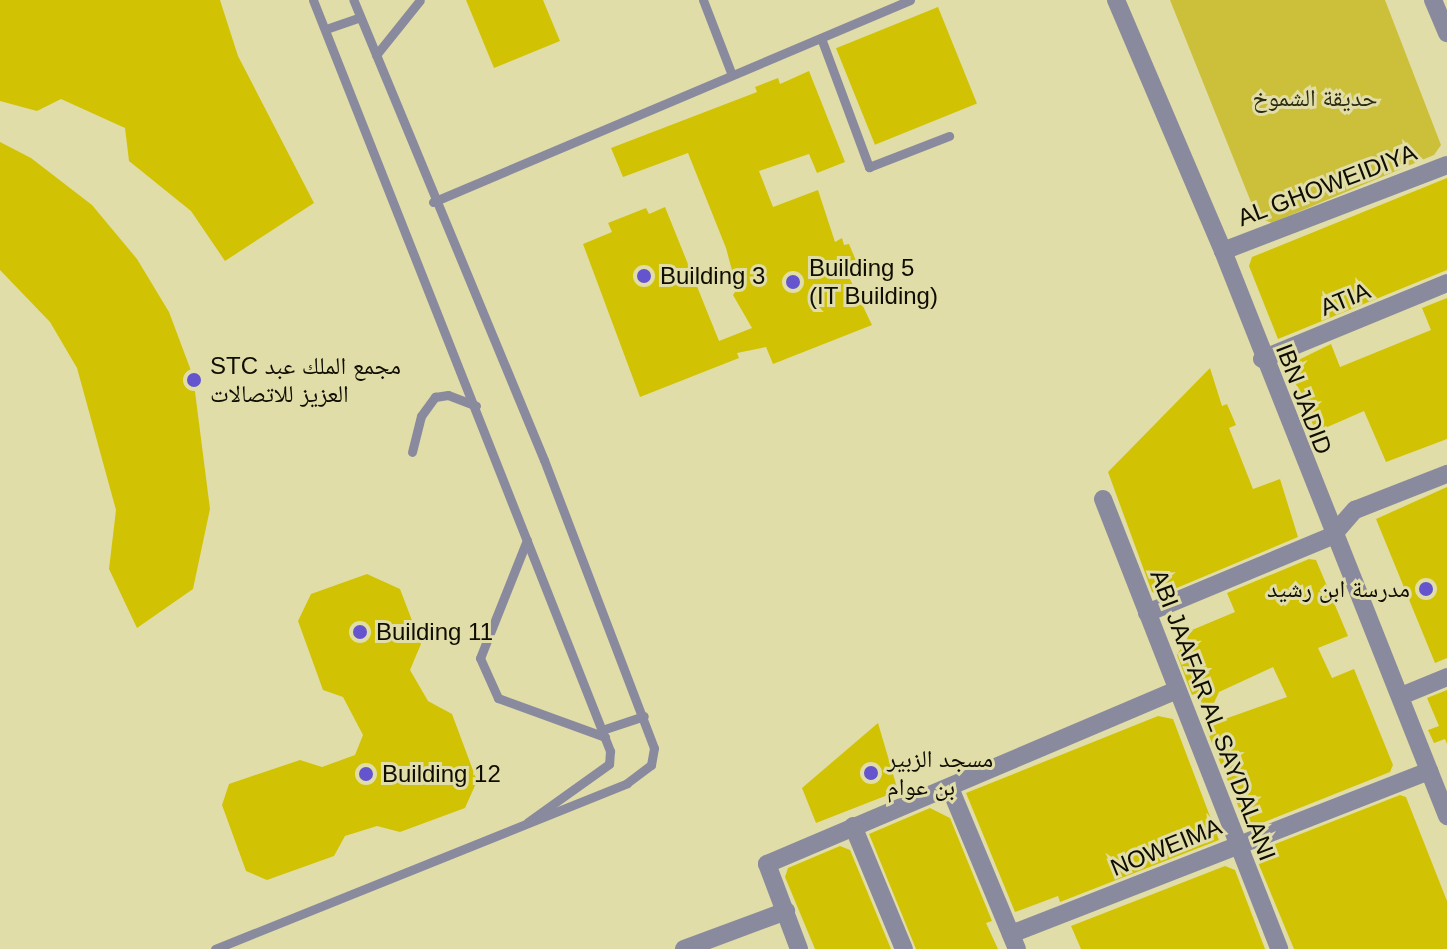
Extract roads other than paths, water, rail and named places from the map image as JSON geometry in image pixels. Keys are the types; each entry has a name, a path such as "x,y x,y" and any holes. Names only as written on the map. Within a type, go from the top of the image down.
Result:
{"street":[{"name":"IBN JADID","path":"1116,0 1223,251 1332,536 1401,696 1447,816"},
{"path":"1433,0 1447,33"},
{"name":"AL GHOWEIDIYA","path":"1223,251 1447,165"},
{"name":"ATIA","path":"1262,359 1447,283"},
{"path":"1147,613 1332,536 1355,510 1447,474"},
{"name":"ABI JAAFAR AL SAYDALANI","path":"1103,499 1175,691 1279,949"},
{"path":"1401,696 1447,677"},
{"path":"799,949 767,864 1175,691"},
{"name":"NOWEIMA","path":"1014,942 1238,844 1429,771"},
{"path":"950,788 1014,942"},
{"path":"853,826 904,949"},
{"path":"684,949 786,911"}],"lane":[{"path":"328,0 314,2 604,733 609,764 514,832"},
{"path":"215,949 514,832 627,783 651,765 654,748 644,716 353,0"},
{"path":"376,55 420,0"},
{"path":"703,0 732,75"},
{"path":"433,202 910,0"},
{"path":"326,29 360,17"},
{"path":"821,38 869,167 949,136"},
{"path":"412,452 421,416 435,397 448,395 476,406"},
{"path":"527,540 480,658 498,698 604,733 644,716"}],"place":[{"name":"Building 3","path":"644,276"},
{"name":"Building 5 (IT Building)","path":"793,282"},
{"name":"STC مجمع الملك عبد العزيز للاتصالات","path":"194,380"},
{"name":"مدرسة ابن رشيد","path":"1426,589"},
{"name":"Building 11","path":"360,632"},
{"name":"مسجد الزبير بن عوام","path":"871,773"},
{"name":"Building 12","path":"366,774"}],"park label":[{"name":"حديقة الشموخ","path":"1315,98"}]}
